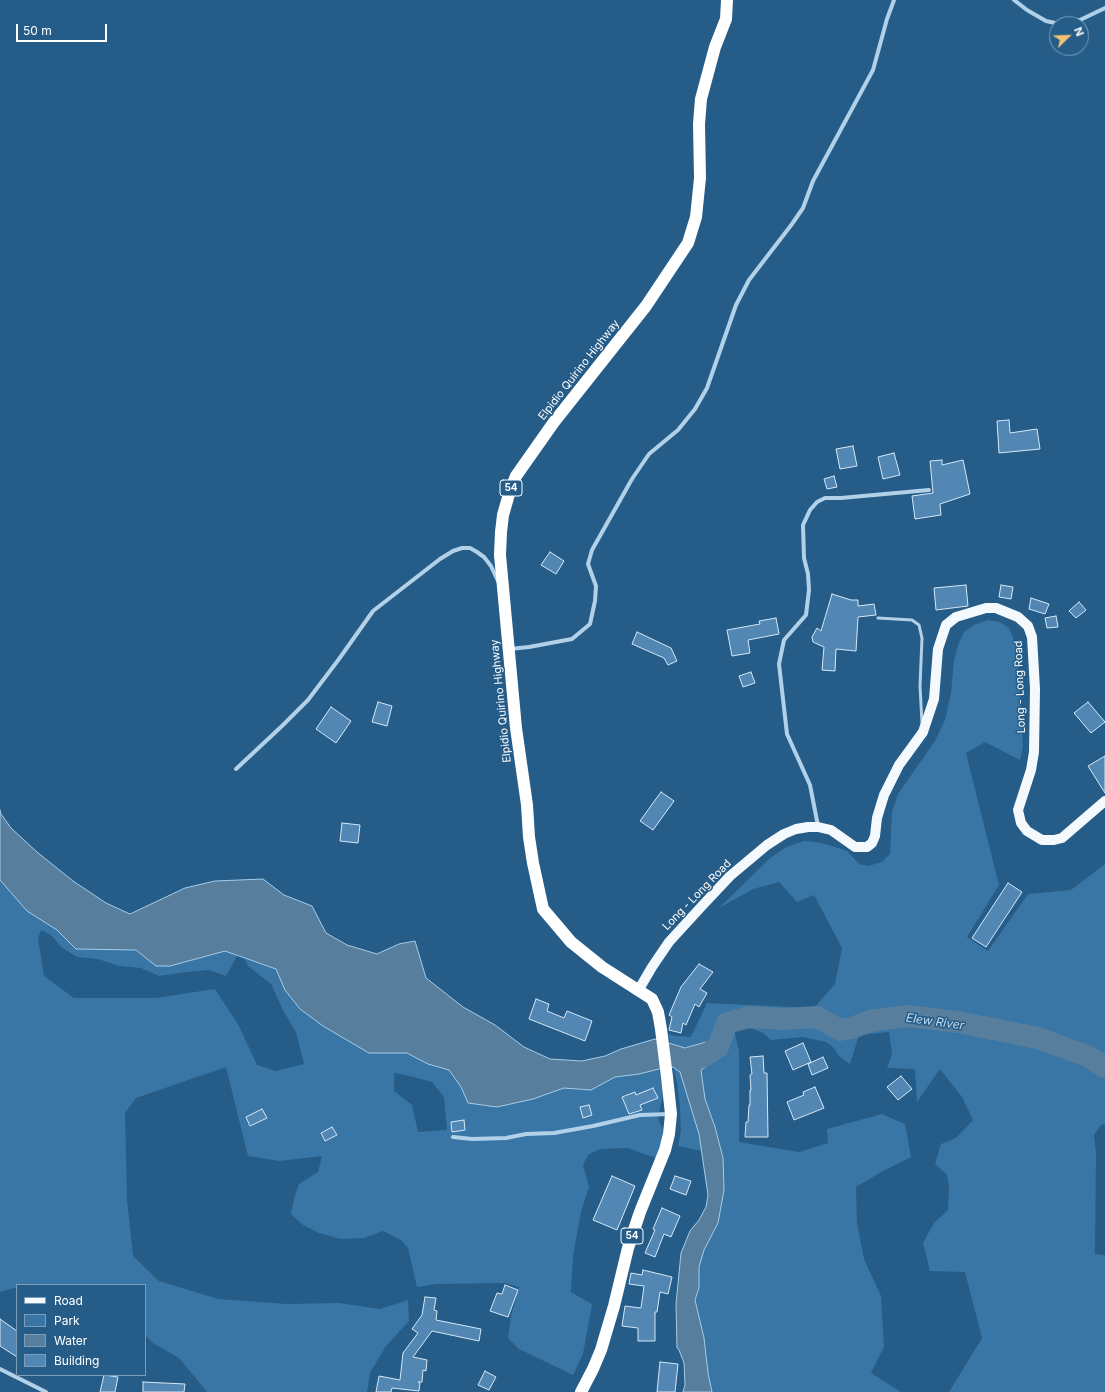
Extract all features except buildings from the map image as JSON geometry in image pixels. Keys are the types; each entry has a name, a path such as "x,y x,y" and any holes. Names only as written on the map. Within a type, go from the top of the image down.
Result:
{"highway":[{"name":"Elpidio Quirino Highway","path":"581,1392 601,1350 614,1306 628,1248 665,1150 669,1134 670,1114 667,1077 663,1039 658,1012 652,1000 602,967 571,942 543,909 533,863 527,805 516,728 500,555 501,532 503,515 516,476 554,422 646,306 688,243 696,217 700,178 698,124 701,99 715,47 726,19 727,0"}],"main road":[{"name":"Long - Long Road","path":"638,991 669,942 730,876 767,844 796,829 808,827 818,827 831,830 855,847 867,847 872,843 875,836 877,818 884,795 899,765 923,732 934,699 938,649 946,625 956,617 986,608 996,608 1018,617 1028,626 1032,637 1035,689 1034,752 1031,770 1018,810 1021,823 1027,831 1042,840 1062,838 1105,801"}],"street":[{"path":"508,649 529,647 572,639 590,624 595,601 596,586 588,564 592,550 632,479 649,454 678,430 698,404 707,388 736,305 749,280 803,208 813,181 873,70 887,19 894,0"},
{"path":"1014,0 1027,10 1046,21 1060,24 1080,20 1105,8"},
{"path":"818,827 810,785 787,734 779,664 784,640 806,615 808,574 804,558 803,525 810,510 817,502 825,498 841,498 929,490"},
{"path":"236,769 308,700 339,659 372,611 440,559 453,551 462,548 470,548 484,557 504,592"},
{"path":"453,1138 506,1138 526,1134 554,1133 640,1115 670,1114"},
{"path":"0,1369 46,1392"}],"lane":[{"path":"878,618 912,620 919,625 922,638 920,686 923,732"}],"green space":[{"path":"988,620 1000,622 1009,628 1014,640 1018,667 1023,747 1020,760 985,742 966,753 999,885 967,937 988,951 1028,894 1071,890 1105,864 1105,1124 1101,1125 1094,1135 1096,1154 1095,1254 1105,1255 1105,1392 949,1392 982,1338 965,1272 930,1271 923,1243 934,1223 948,1210 949,1187 947,1175 935,1164 941,1144 956,1138 973,1120 962,1097 940,1069 917,1102 915,1069 887,1068 892,1054 889,1032 859,1035 850,1064 839,1056 833,1047 826,1042 803,1037 771,1040 763,1033 742,1025 737,1026 734,1030 739,1051 739,1142 799,1152 828,1143 827,1129 882,1114 905,1124 911,1157 856,1187 857,1223 864,1259 881,1296 884,1347 871,1373 901,1392 712,1392 704,1338 695,1300 699,1288 699,1267 704,1250 718,1223 723,1158 715,1127 705,1099 701,1070 695,1046 685,1048 670,1043 668,1034 691,1037 707,1003 814,1008 835,984 842,948 814,895 797,902 779,882 753,889 719,908 769,859 786,847 804,841 822,843 847,851 859,864 868,866 882,862 890,854 892,812 898,794 935,741 945,720 951,693 954,661 959,642 964,632 974,625"},
{"path":"0,880 27,911 57,930 77,949 136,950 156,966 170,966 225,951 237,956 226,976 209,970 159,976 141,968 119,966 98,959 77,957 61,947 51,935 41,930 38,938 44,976 74,998 156,998 215,989 239,1026 257,1065 276,1071 304,1064 296,1032 284,1012 271,984 248,966 245,959 276,969 285,990 369,1053 407,1053 428,1064 449,1070 461,1087 468,1103 533,1099 564,1088 591,1090 615,1077 639,1074 659,1069 663,1093 658,1118 663,1130 661,1143 656,1158 627,1148 600,1149 588,1155 583,1165 589,1187 581,1212 573,1256 571,1292 592,1304 583,1354 573,1375 519,1349 508,1338 511,1316 519,1287 505,1283 436,1284 417,1287 408,1248 401,1240 383,1231 364,1238 341,1239 319,1233 303,1225 291,1214 295,1195 299,1184 318,1172 322,1156 279,1161 248,1156 226,1067 136,1098 125,1113 127,1199 133,1256 159,1281 218,1299 287,1304 339,1303 380,1309 408,1300 409,1321 386,1346 370,1373 367,1392 207,1392 179,1358 153,1343 146,1336 146,1284 16,1284 16,1287 0,1292","holes":["394,1073 432,1082 444,1097 447,1130 418,1132 412,1105 394,1091"]},
{"path":"673,1067 681,1072 699,1134 702,1151 678,1146 681,1131 680,1109 677,1082"}],"water":[{"path":"0,810 1,814 11,828 37,852 73,881 106,903 130,914 185,888 215,881 263,879 284,895 312,906 326,933 347,945 377,954 399,944 415,941 426,978 463,1007 495,1025 524,1047 550,1059 582,1061 605,1056 621,1049 655,1039 685,1048 706,1042 716,1060 701,1070 705,1099 715,1127 723,1158 724,1190 718,1223 704,1250 699,1267 699,1288 695,1300 704,1338 712,1392 683,1392 685,1385 684,1363 677,1348 676,1304 681,1253 690,1231 699,1220 706,1207 708,1195 699,1134 680,1072 673,1067 615,1077 591,1090 564,1088 533,1099 497,1107 468,1103 461,1087 449,1070 428,1064 407,1053 369,1053 323,1026 300,1009 285,990 276,969 225,951 170,966 156,966 136,950 76,949 57,930 27,911 0,880"}],"waterway":[{"name":"Elew River","path":"689,1062 706,1055 718,1047 727,1023 749,1017 783,1019 817,1017 840,1030 852,1028 870,1021 908,1016 958,1022 1038,1038 1087,1056 1105,1067"}]}
